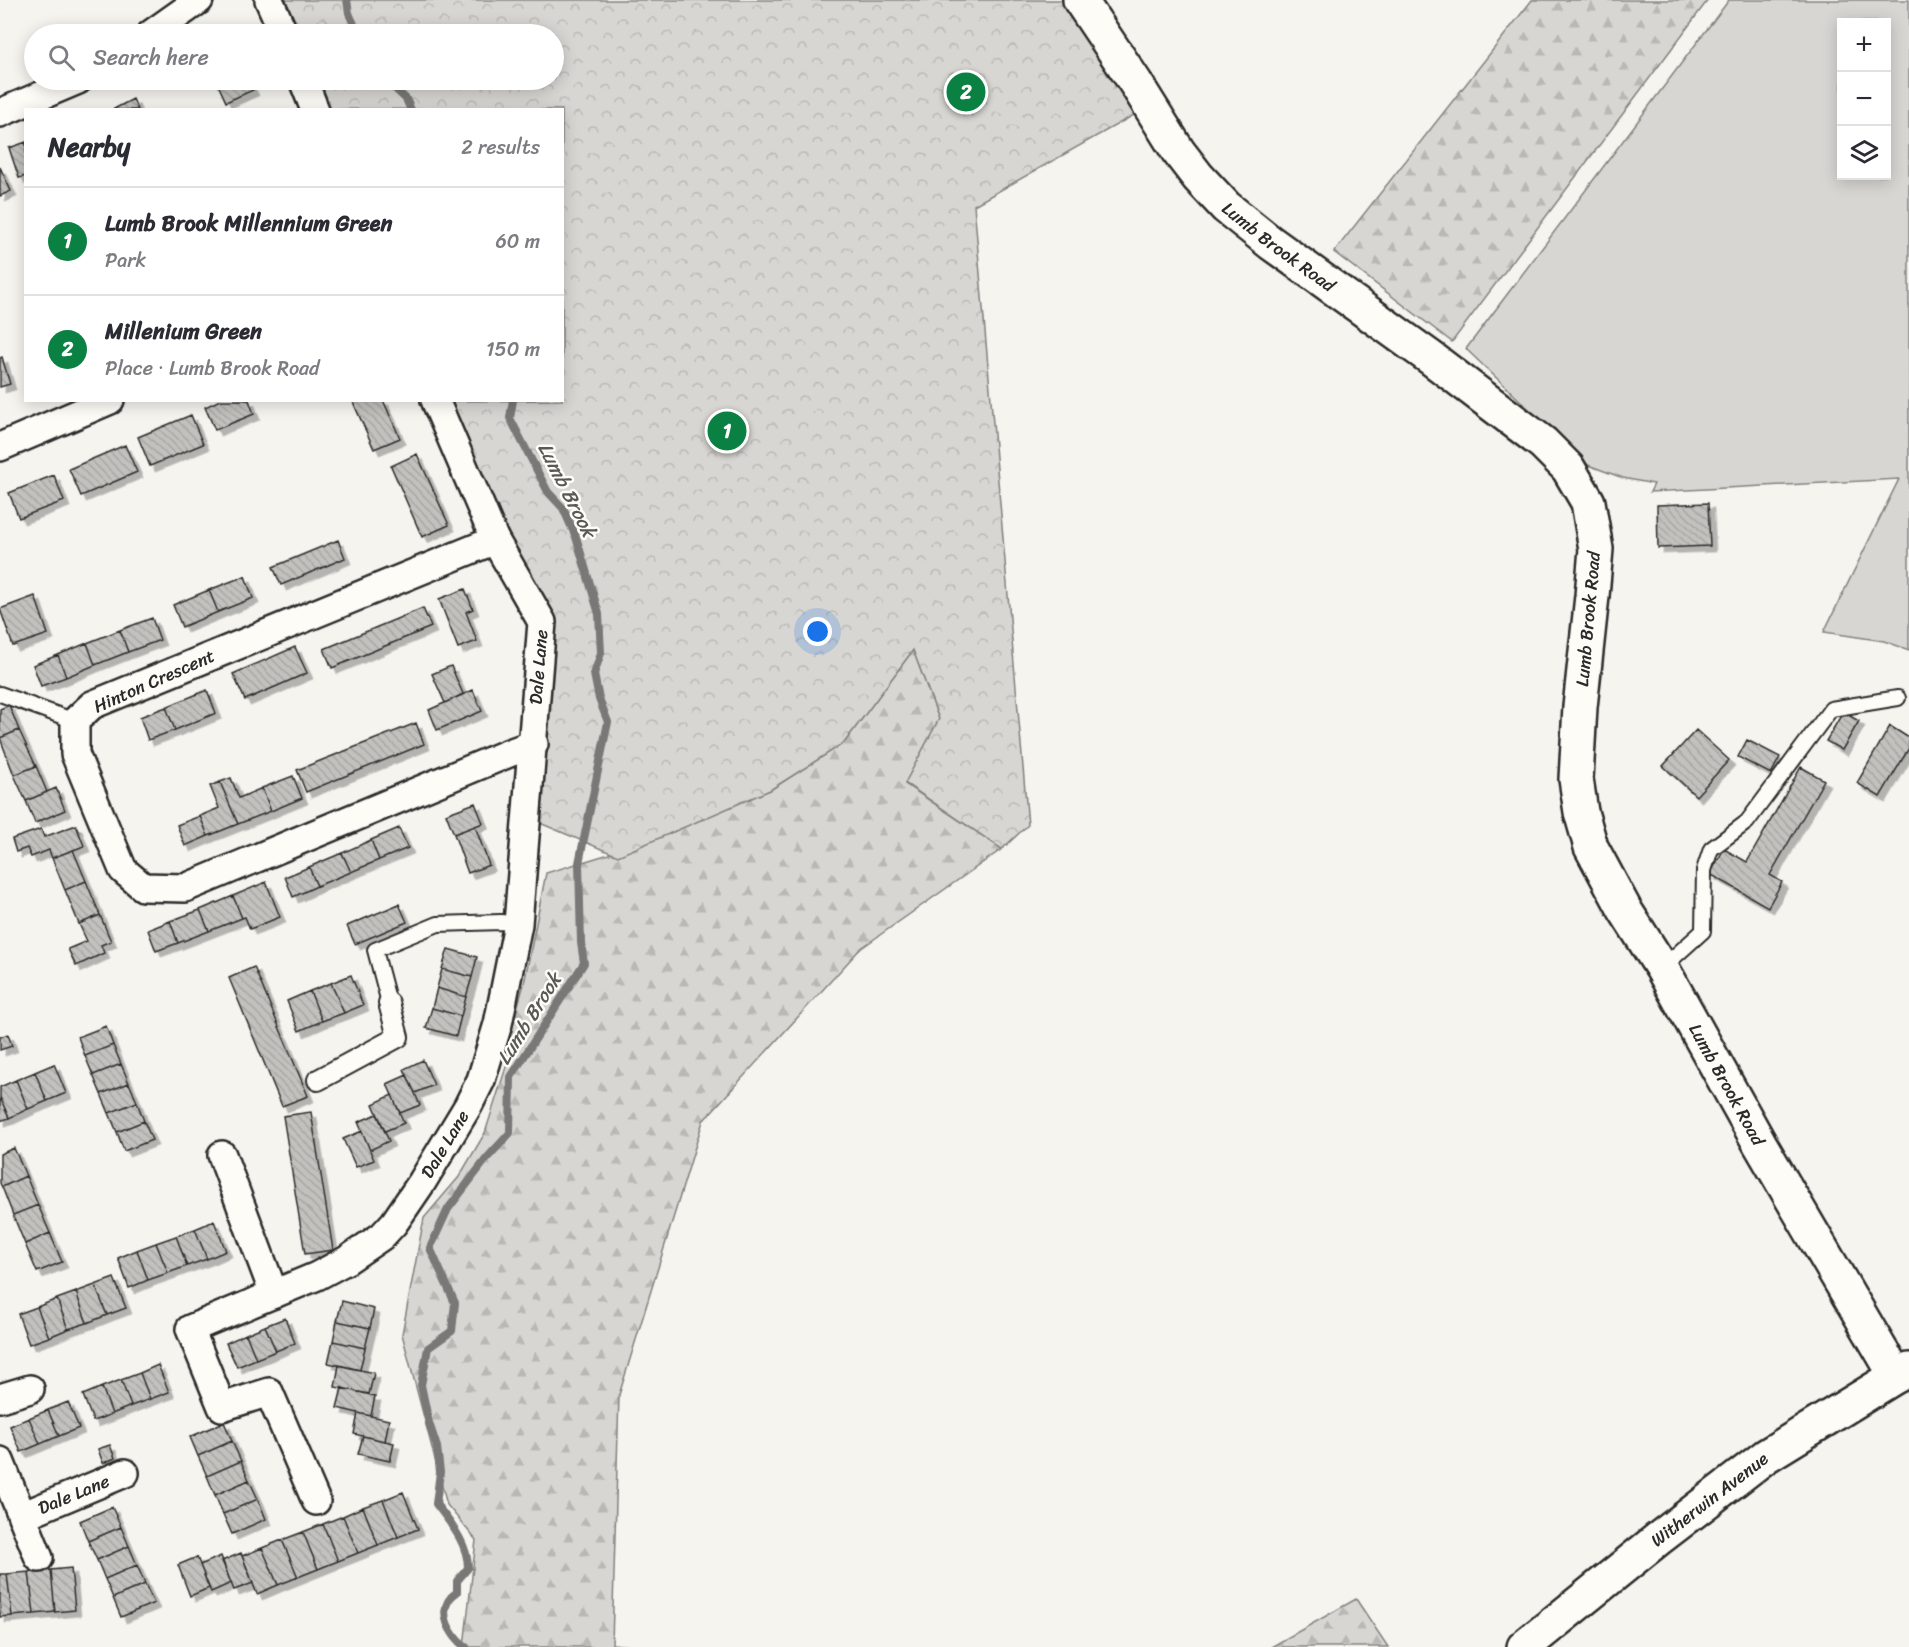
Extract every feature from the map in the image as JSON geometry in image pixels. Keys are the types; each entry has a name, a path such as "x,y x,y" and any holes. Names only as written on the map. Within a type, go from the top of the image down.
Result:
{"street":[{"path":"165,24 199,0"},
{"path":"269,0 280,24"},
{"name":"Lumb Brook Road","path":"1080,0 1178,151 1226,207 1271,243 1543,442 1568,468 1588,502 1596,549 1580,707 1576,779 1581,812 1591,847 1625,910 1662,968 1760,1144 1902,1373"},
{"path":"0,113 54,90"},
{"path":"307,90 314,108"},
{"path":"0,447 105,402"},
{"name":"Dale Lane","path":"316,1501 269,1392 222,1407 190,1329 317,1276 347,1260 382,1236 394,1223 422,1182 468,1106 481,1080 498,1024 518,924 542,622 495,540 436,402"},
{"name":"Hinton Crescent","path":"495,540 92,705 75,721 75,754 123,870 143,887 185,888 534,744"},
{"path":"318,1080 398,1038 389,1003"},
{"path":"222,1155 274,1294"},
{"name":"Witherwin Avenue","path":"1524,1647 1766,1456 1902,1373"},
{"path":"0,1398 30,1389"},
{"name":"Dale Lane","path":"0,1461 39,1558"},
{"name":"Dale Lane","path":"22,1516 125,1473"}],"lane":[{"path":"0,694 75,721"},
{"path":"1662,968 1703,931 1704,870 1711,849 1748,822 1831,709 1898,698"},
{"path":"389,1003 375,950 438,924 501,922 518,924"}],"green space":[{"path":"269,0 1083,0 1150,106 974,205 1028,825 1002,849 905,783 939,719 913,650 844,743 770,790 618,856 528,818 542,622 446,402 564,402 564,108 316,108 307,90 564,90 564,24 280,24"},
{"path":"1532,0 1708,0 1452,342 1334,252"},
{"path":"1729,0 1909,0 1909,650 1884,641 1824,632 1899,479 1650,492 1654,484 1623,478 1588,465 1466,349"},
{"path":"913,650 939,719 905,784 1002,849 860,949 703,1121 619,1395 612,1644 640,1647 464,1647 476,1540 447,1505 402,1334 424,1218 459,1177 485,1133 508,1061 508,1040 524,984 546,873 619,851 770,790 844,743"},
{"path":"1356,1599 1388,1647 1271,1647"}],"building":[{"path":"221,90 253,90 226,102"},
{"path":"133,99 137,108 116,108"},
{"path":"24,143 24,177 19,178 9,148"},
{"path":"0,167 11,191 0,196"},
{"path":"2,357 10,384 0,387 0,358"},
{"path":"216,402 250,402 254,414 215,430 205,407"},
{"path":"353,402 384,402 400,438 374,449"},
{"path":"191,415 203,444 150,466 138,437"},
{"path":"125,445 137,472 81,496 69,469"},
{"path":"417,454 449,525 422,537 391,466"},
{"path":"54,475 64,501 19,518 9,493"},
{"path":"1708,503 1710,546 1658,548 1657,505"},
{"path":"338,540 345,558 281,585 273,567"},
{"path":"245,576 253,598 218,612 209,590"},
{"path":"465,589 473,609 466,612 477,641 458,648 439,599"},
{"path":"209,590 218,612 182,627 173,605"},
{"path":"35,596 48,634 13,646 0,609"},
{"path":"423,608 431,627 332,668 324,649"},
{"path":"152,618 160,640 128,652 120,630"},
{"path":"120,630 128,652 95,665 87,643"},
{"path":"87,643 95,665 66,677 58,655"},
{"path":"295,647 307,673 245,700 233,674"},
{"path":"58,655 66,677 41,686 33,665"},
{"path":"451,666 463,694 445,703 432,674"},
{"path":"207,690 216,713 175,730 166,707"},
{"path":"473,690 482,711 437,730 429,710"},
{"path":"9,705 19,730 0,738 0,709"},
{"path":"166,707 175,730 148,740 140,717"},
{"path":"1843,712 1859,721 1842,750 1826,741"},
{"path":"416,723 424,744 306,792 297,770"},
{"path":"1890,726 1909,738 1909,748 1880,797 1857,783"},
{"path":"19,730 36,766 14,775 0,738"},
{"path":"1696,730 1729,760 1696,796 1663,766"},
{"path":"1747,740 1780,757 1771,774 1738,757"},
{"path":"36,766 47,792 26,801 14,775"},
{"path":"1801,767 1824,780 1770,875 1782,882 1768,907 1710,874 1724,849 1747,862"},
{"path":"293,776 302,798 271,811 262,788"},
{"path":"231,778 239,798 262,788 271,811 238,824 220,782"},
{"path":"220,782 238,824 208,836 200,816 219,808 210,786"},
{"path":"56,788 65,810 35,823 26,801"},
{"path":"475,803 483,823 454,834 446,814"},
{"path":"200,816 208,836 185,846 177,825"},
{"path":"76,825 84,846 52,858 49,850 31,857 27,848 16,852 12,839 41,829 44,837"},
{"path":"475,826 489,865 468,873 454,834"},
{"path":"399,828 408,848 379,860 371,840"},
{"path":"371,840 379,860 351,872 342,853"},
{"path":"73,850 86,881 65,890 52,858"},
{"path":"342,853 351,872 317,886 309,867"},
{"path":"309,867 317,886 293,897 285,877"},
{"path":"86,881 100,915 79,924 65,890"},
{"path":"266,882 280,917 250,929 245,917 242,918 233,896"},
{"path":"233,896 242,918 209,931 200,910"},
{"path":"399,904 407,922 355,944 347,926"},
{"path":"200,910 209,931 178,943 170,921"},
{"path":"100,915 111,941 101,945 104,953 76,966 68,949 87,941 79,924"},
{"path":"170,921 178,943 156,951 148,930"},
{"path":"448,949 477,957 472,977 442,969"},
{"path":"254,967 308,1096 282,1106 229,978"},
{"path":"442,969 472,977 466,997 437,988"},
{"path":"351,975 363,1005 344,1013 331,983"},
{"path":"331,983 344,1013 322,1021 310,991"},
{"path":"437,988 466,997 461,1016 432,1008"},
{"path":"310,991 322,1021 299,1031 287,1001"},
{"path":"432,1008 461,1016 456,1036 426,1028"},
{"path":"106,1026 113,1045 85,1056 78,1037"},
{"path":"8,1034 12,1046 0,1050 0,1037"},
{"path":"113,1045 121,1064 93,1075 85,1056"},
{"path":"423,1060 434,1085 415,1093 404,1069"},
{"path":"54,1064 66,1093 47,1101 35,1072"},
{"path":"121,1064 129,1083 101,1094 93,1075"},
{"path":"35,1072 47,1101 28,1109 16,1080"},
{"path":"407,1075 420,1105 400,1113 387,1084"},
{"path":"16,1080 28,1109 9,1118 0,1097 0,1087"},
{"path":"129,1083 137,1102 109,1113 101,1094"},
{"path":"392,1095 404,1123 385,1131 373,1104"},
{"path":"0,1097 9,1118 0,1121"},
{"path":"137,1102 144,1121 117,1132 109,1113"},
{"path":"311,1112 333,1250 305,1254 283,1116"},
{"path":"377,1114 389,1141 370,1150 358,1122"},
{"path":"144,1121 152,1140 124,1151 117,1132"},
{"path":"362,1131 374,1160 356,1167 343,1139"},
{"path":"14,1148 26,1176 2,1187 0,1154"},
{"path":"26,1176 38,1205 13,1215 2,1187"},
{"path":"38,1205 50,1233 25,1244 13,1215"},
{"path":"214,1221 226,1251 207,1259 195,1229"},
{"path":"195,1229 207,1259 187,1266 176,1236"},
{"path":"50,1233 62,1262 37,1272 25,1244"},
{"path":"176,1236 187,1266 168,1273 156,1243"},
{"path":"156,1243 168,1273 148,1280 137,1250"},
{"path":"137,1250 148,1280 129,1288 118,1258"},
{"path":"114,1278 126,1308 107,1315 95,1285"},
{"path":"95,1285 107,1315 87,1323 76,1292"},
{"path":"76,1292 87,1323 68,1329 57,1299"},
{"path":"57,1299 68,1329 49,1337 37,1307"},
{"path":"342,1301 374,1309 370,1328 337,1321"},
{"path":"37,1307 49,1337 29,1344 18,1314"},
{"path":"285,1318 295,1343 276,1351 265,1326"},
{"path":"337,1321 370,1328 365,1348 333,1341"},
{"path":"265,1326 276,1351 256,1359 246,1334"},
{"path":"246,1334 256,1359 237,1367 226,1343"},
{"path":"333,1341 365,1348 360,1370 328,1363"},
{"path":"158,1365 169,1392 150,1399 140,1373"},
{"path":"339,1365 374,1373 369,1394 335,1387"},
{"path":"140,1373 150,1399 131,1406 121,1380"},
{"path":"121,1380 131,1406 112,1414 102,1387"},
{"path":"102,1387 112,1414 93,1421 83,1395"},
{"path":"342,1388 375,1396 371,1416 337,1408"},
{"path":"68,1402 79,1428 59,1436 48,1410"},
{"path":"48,1410 59,1436 40,1444 29,1418"},
{"path":"358,1413 389,1420 385,1441 354,1434"},
{"path":"29,1418 40,1444 21,1452 10,1426"},
{"path":"224,1422 232,1441 198,1456 190,1437"},
{"path":"363,1436 394,1443 390,1461 358,1454"},
{"path":"232,1441 241,1461 207,1476 198,1456"},
{"path":"110,1445 115,1458 103,1463 98,1449"},
{"path":"241,1461 249,1480 215,1495 207,1476"},
{"path":"249,1480 258,1499 223,1514 215,1495"},
{"path":"403,1492 418,1529 398,1537 383,1500"},
{"path":"258,1499 266,1519 232,1534 223,1514"},
{"path":"383,1500 398,1537 378,1545 363,1507"},
{"path":"112,1507 121,1527 88,1541 80,1521"},
{"path":"363,1507 378,1545 358,1553 343,1516"},
{"path":"343,1516 358,1553 338,1561 323,1524"},
{"path":"323,1524 338,1561 318,1569 303,1532"},
{"path":"121,1527 129,1546 97,1560 88,1541"},
{"path":"303,1532 318,1569 298,1577 282,1540"},
{"path":"282,1540 298,1577 278,1585 262,1548"},
{"path":"129,1546 137,1565 105,1579 97,1560"},
{"path":"262,1548 278,1585 257,1594 242,1556"},
{"path":"241,1553 253,1583 234,1590 222,1561"},
{"path":"221,1556 231,1583 211,1592 200,1565"},
{"path":"197,1557 209,1588 190,1596 178,1565"},
{"path":"137,1565 145,1584 113,1598 105,1579"},
{"path":"71,1568 75,1610 55,1612 51,1570"},
{"path":"51,1570 55,1612 34,1614 29,1572"},
{"path":"29,1572 34,1614 12,1616 7,1574"},
{"path":"0,1574 7,1574 12,1616 0,1617"},
{"path":"145,1584 154,1603 121,1617 113,1598"}],"waterway":[{"name":"Lumb Brook","path":"347,0 354,24"},
{"name":"Lumb Brook","path":"397,90 406,99 410,108"},
{"name":"Lumb Brook","path":"466,1647 457,1640 447,1623 445,1612 448,1601 457,1592 457,1581 468,1568 467,1559 462,1542 436,1504 440,1472 437,1447 421,1385 428,1348 452,1331 455,1303 430,1248 448,1209 487,1158 510,1133 511,1077 584,963 581,943 579,863 608,722 599,699 594,674 601,653 599,614 576,537 563,508 548,492 510,418 513,402"}],"place":[{"name":"Millenium Green","path":"966,92"},
{"name":"Lumb Brook Millennium Green","path":"727,431"}]}
